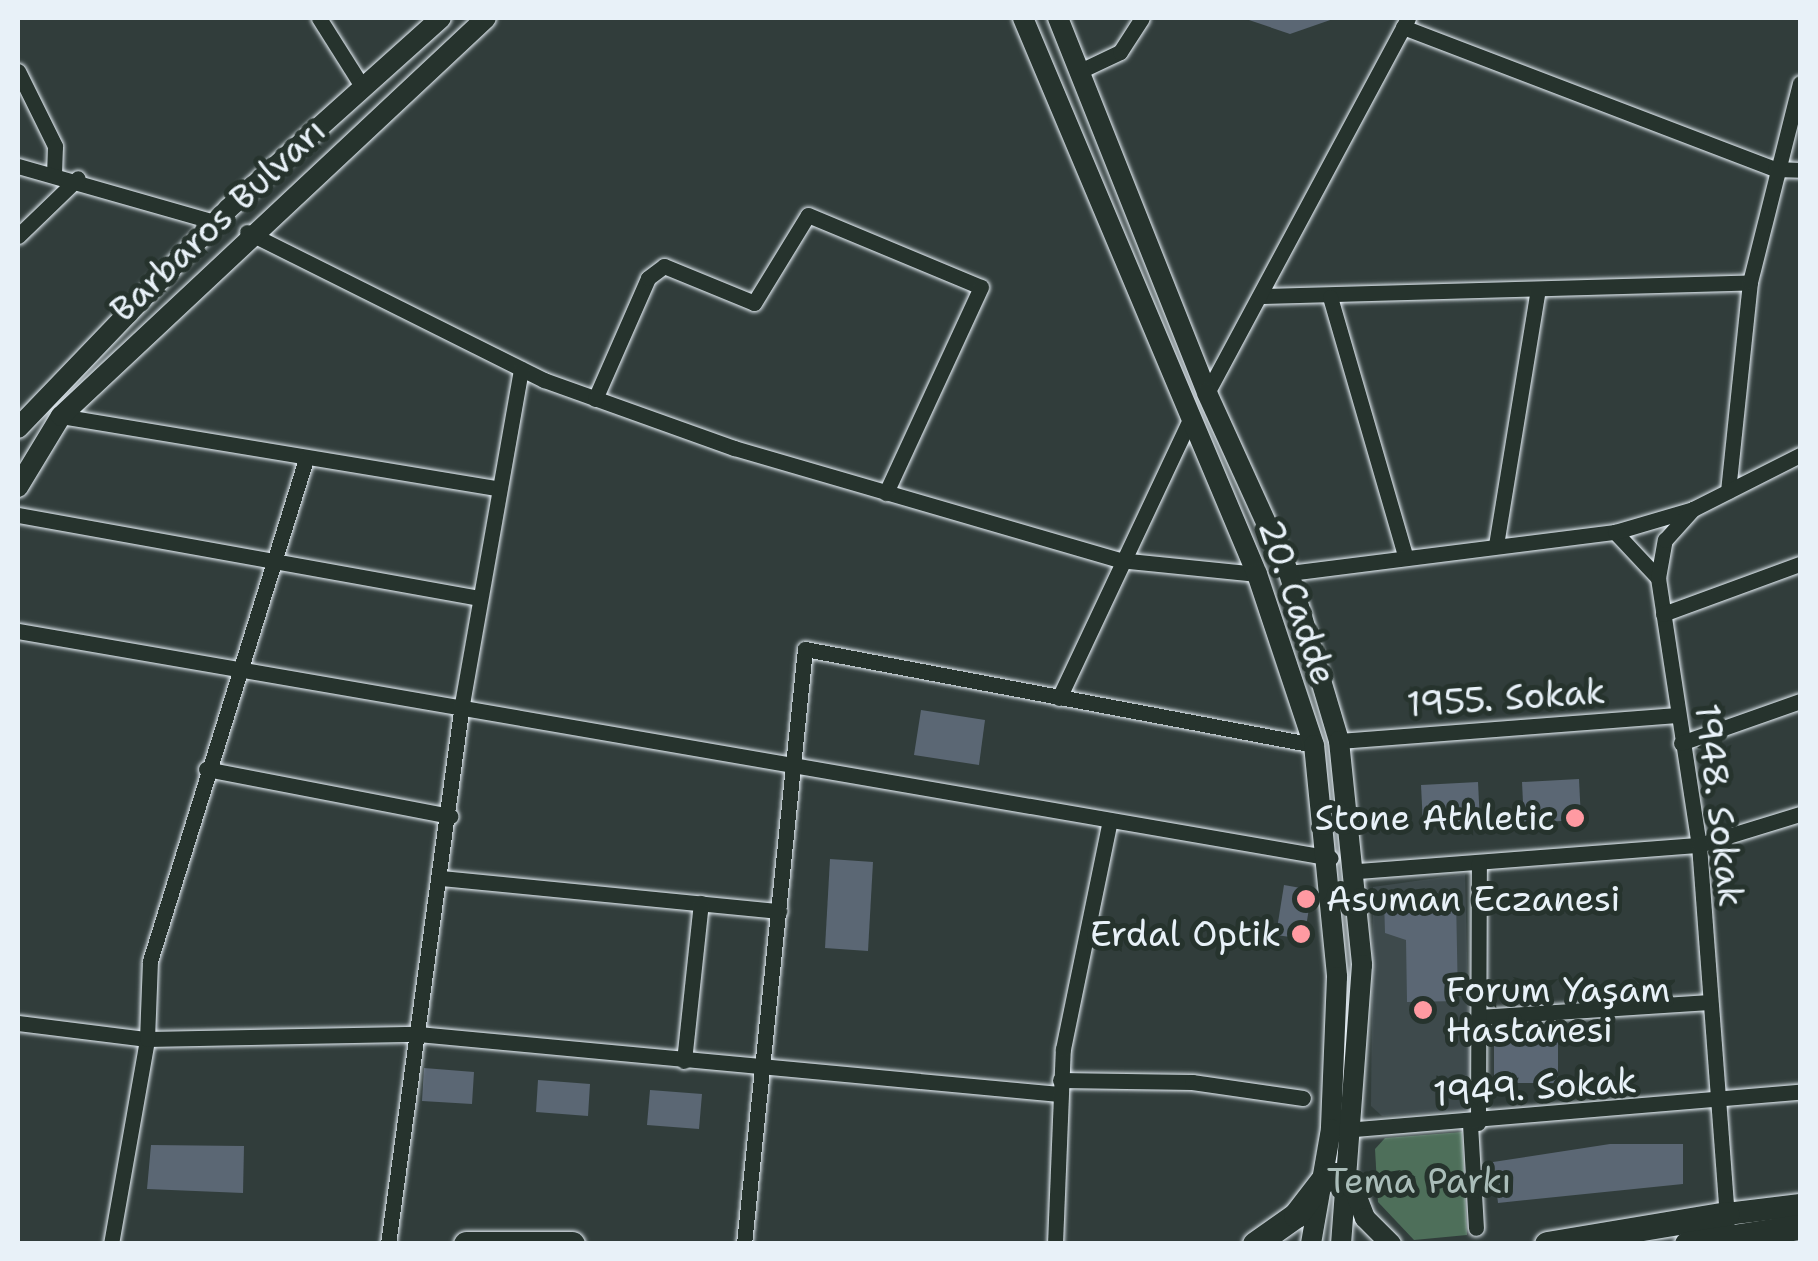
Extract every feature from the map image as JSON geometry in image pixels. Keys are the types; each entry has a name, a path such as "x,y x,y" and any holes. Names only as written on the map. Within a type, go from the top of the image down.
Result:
{"main road":[{"path":"1255,1244 1296,1215 1338,1175"},
{"path":"1547,1244 1800,1205"},
{"path":"1687,1244 1800,1228"},
{"path":"466,1244 572,1244"}],"street":[{"path":"319,18 362,88"},
{"name":"Barbaros Bulvarı","path":"18,428 214,222 442,18"},
{"name":"Barbaros Bulvarı","path":"18,487 61,416 247,232 486,18"},
{"name":"20. Cadde","path":"1023,18 1257,574 1314,745 1331,858 1341,1244"},
{"name":"20. Cadde","path":"1058,18 1206,393 1290,573 1339,741 1359,871 1356,1129 1311,1244"},
{"path":"1080,71 1120,52 1142,18"},
{"path":"1206,393 1262,296 1406,22 1775,169 1800,170"},
{"path":"18,71 55,146 54,173"},
{"path":"1728,491 1750,282 1775,169 1800,83"},
{"path":"18,166 78,178 214,222"},
{"path":"18,236 78,178"},
{"path":"595,399 648,278 664,266 754,303 808,215 981,287 886,493"},
{"path":"247,232 520,369 595,399 886,493 1119,560 1257,574"},
{"path":"1262,296 1750,282"},
{"path":"1496,545 1538,289"},
{"path":"1330,297 1405,555"},
{"path":"388,1244 451,816 462,704 520,369"},
{"path":"61,416 498,488"},
{"path":"1060,698 1119,560 1190,419"},
{"path":"1290,573 1405,555 1615,532 1693,509 1800,455"},
{"path":"111,1244 147,1040 150,961 234,671 276,565 306,459"},
{"path":"1658,578 1665,540 1693,509"},
{"path":"18,515 276,565 480,598"},
{"path":"1615,532 1658,578"},
{"path":"1663,614 1800,564"},
{"name":"1948. Sokak","path":"1658,578 1699,845 1728,1214"},
{"path":"18,631 234,671 462,704 1109,824 1331,858"},
{"path":"744,1244 805,650 1314,745"},
{"path":"1682,744 1800,701"},
{"name":"1955. Sokak","path":"1339,741 1677,715"},
{"path":"206,769 451,816"},
{"path":"1359,871 1699,845 1800,814"},
{"path":"1055,1244 1059,1087 1109,824"},
{"path":"1476,1228 1479,862"},
{"path":"441,878 779,911"},
{"path":"684,1061 700,903"},
{"path":"1478,1016 1710,1002"},
{"path":"18,1024 147,1040 418,1034 684,1061 1059,1087 1192,1082 1303,1098"},
{"name":"1949. Sokak","path":"1356,1129 1474,1124 1718,1104 1800,1092"},
{"path":"1338,1175 1365,1218 1390,1244"}],"shaded area":[{"name":"Forum Yaşam Hastanesi","path":"1465,874 1471,1111 1382,1116 1371,1106 1373,887"}],"green space":[{"name":"Tema Parkı","path":"1462,1132 1467,1235 1414,1240 1378,1202 1375,1149 1385,1138"}],"building":[{"path":"1243,18 1336,18 1290,34"},
{"path":"921,710 985,720 979,765 914,755"},
{"path":"1579,779 1581,820 1524,823 1522,782"},
{"path":"1478,782 1480,823 1423,825 1421,785"},
{"path":"830,859 873,862 868,951 825,948"},
{"path":"1284,885 1312,890 1304,939 1276,935"},
{"path":"1456,897 1458,1001 1407,1002 1406,940 1385,933 1384,898"},
{"path":"1494,1040 1558,1041 1558,1083 1494,1083"},
{"path":"424,1068 474,1072 472,1104 422,1101"},
{"path":"538,1080 590,1084 588,1116 536,1112"},
{"path":"650,1090 702,1094 699,1129 647,1125"},
{"path":"1610,1144 1683,1144 1683,1184 1498,1203 1493,1162"},
{"path":"151,1145 244,1146 243,1193 147,1189"}],"place":[{"name":"Stone Athletic","path":"1575,818"},
{"name":"Asuman Eczanesi","path":"1306,899"},
{"name":"Erdal Optik","path":"1301,934"},
{"name":"Forum Yaşam Hastanesi","path":"1423,1010"}]}
